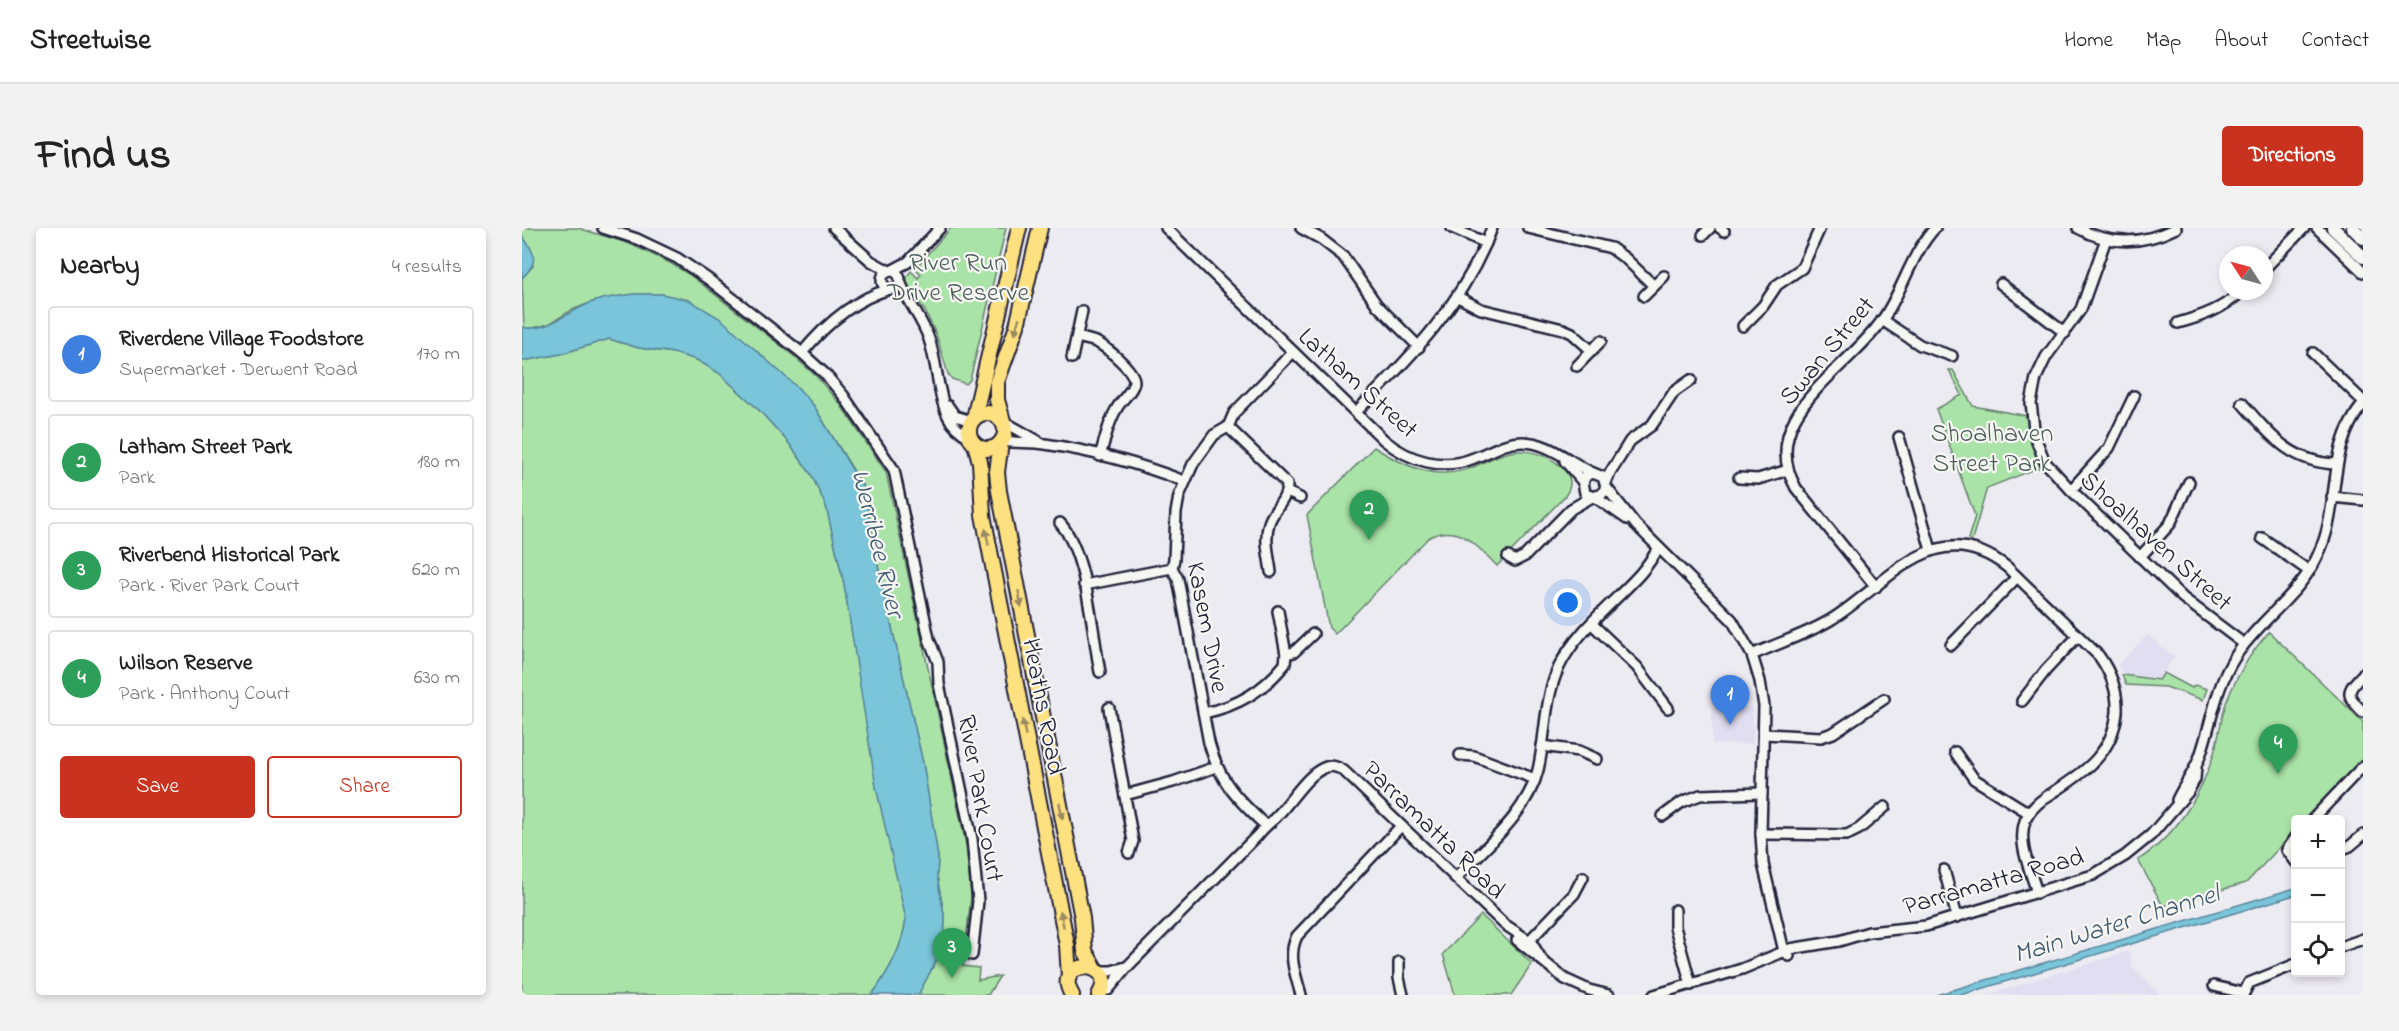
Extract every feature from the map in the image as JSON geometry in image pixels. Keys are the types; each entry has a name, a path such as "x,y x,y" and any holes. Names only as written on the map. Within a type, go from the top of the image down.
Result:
{"main road":[{"path":"1019,228 969,430 973,441 988,449 1002,441 1006,431 997,400 997,382 1017,326 1040,228"},
{"path":"2333,228 2363,257"},
{"path":"2347,242 2359,232"},
{"path":"973,420 988,412 1003,421"},
{"name":"Heaths Road","path":"973,441 980,459 983,515 1067,945 1068,988 1072,995"},
{"name":"Heaths Road","path":"1002,441 997,472 999,491 1082,918 1084,951 1103,981 1100,994"},
{"path":"1069,977 1074,970 1082,967 1088,966 1097,970"}],"street":[{"path":"603,228 637,239 677,258 708,279 802,353 833,320 899,279 908,262 940,228"},
{"path":"834,228 871,261 890,271 899,279 928,336 944,407 949,418 957,430 973,441"},
{"name":"Latham Street","path":"1166,228 1395,448 1414,458 1429,462 1464,461 1504,444 1516,442 1536,444 1595,473"},
{"path":"1300,228 1321,239 1343,256 1377,305 1419,347"},
{"path":"1452,228 1486,243"},
{"path":"1356,412 1419,347 1458,297 1492,228"},
{"path":"1528,228 1611,248 1654,286"},
{"path":"1743,326 1759,311 1777,285 1802,268 1820,228"},
{"name":"Swan Street","path":"1876,587 1801,495 1788,470 1786,439 1797,414 1882,320 1919,250 1935,228"},
{"path":"2078,228 2102,238 2141,240 2176,228"},
{"path":"2273,261 2304,228"},
{"path":"2317,228 2363,272"},
{"name":"Shoalhaven Street","path":"2102,238 2086,298 2066,333 2040,369 2033,390 2031,415 2035,437 2046,462 2071,490 2188,603 2244,644"},
{"path":"871,261 887,285 909,302"},
{"path":"887,285 884,274 908,262"},
{"path":"1644,296 1664,276"},
{"path":"2001,284 2066,333"},
{"path":"1458,297 1481,309 1563,328 1592,351"},
{"path":"2178,323 2208,315 2233,300"},
{"path":"1072,358 1082,311"},
{"path":"1882,320 1920,345 1952,356"},
{"path":"1078,337 1104,347 1130,371 1134,379 1133,386 1116,408 1100,456"},
{"path":"1577,366 1601,341"},
{"name":"Kasem Drive","path":"1263,823 1232,792 1216,767 1178,579 1172,568 1176,513 1184,481 1203,449 1219,430 1228,427 1234,414 1293,352"},
{"name":"River Park Court","path":"802,353 843,395 894,470 929,633 942,656 942,674 939,684 972,838 978,901 972,955"},
{"path":"2313,353 2363,402"},
{"path":"1508,557 1515,561 1525,556 1571,509 1602,494 1614,466 1633,437 1652,425 1674,392 1691,380"},
{"path":"941,387 951,412 957,417 973,420"},
{"path":"2071,490 2109,448 2134,396"},
{"name":"Parramatta Road","path":"1654,995 1743,969 1767,965 1788,952 1799,955 1869,932 1926,926 2079,880 2115,863 2151,835 2193,783 2219,689 2244,644 2317,559 2327,533 2336,464 2345,433 2363,402"},
{"path":"2242,403 2272,438 2284,448 2302,457 2336,464"},
{"path":"1003,421 1046,444"},
{"path":"1228,427 1284,480 1287,492 1269,524 1266,537 1271,572"},
{"path":"1899,437 1931,550"},
{"path":"1002,441 1046,444 1146,467 1184,481"},
{"path":"1560,454 1582,484 1585,493 1636,525"},
{"path":"1571,509 1586,476 1614,466"},
{"path":"1739,478 1758,479 1788,470"},
{"path":"1595,473 1603,477 1606,485 1636,525 1732,620 1752,655 1762,694 1765,734 1762,864 1788,952"},
{"path":"2140,557 2170,524 2189,483"},
{"path":"1287,492 1300,498"},
{"path":"2332,496 2363,500"},
{"path":"1060,523 1072,531 1100,672"},
{"path":"2262,538 2309,571"},
{"path":"1752,655 1828,622 1912,558 1931,550 1954,546 1976,550 1998,560 2099,656 2111,677 2117,702 2114,728 2109,743 2094,764 2041,801 2029,813 2023,829 2023,843 2037,893"},
{"path":"1456,878 1525,800 1535,779 1556,675 1569,650 1662,551"},
{"path":"1084,585 1172,568"},
{"path":"1952,645 2017,577"},
{"path":"1204,713 1222,710 1249,697 1282,668 1287,660 1278,611"},
{"path":"1592,624 1637,667 1668,708"},
{"path":"1286,654 1294,652 1313,634"},
{"path":"2022,701 2041,676 2079,636"},
{"path":"2363,674 2350,688 2349,694 2351,701 2363,712"},
{"path":"1765,734 1821,737 1833,733 1884,699"},
{"path":"1109,708 1133,841 1129,853"},
{"path":"1542,746 1579,751 1597,759"},
{"path":"1955,752 1974,779 2029,813"},
{"path":"1460,754 1474,756 1535,779"},
{"name":"Parramatta Road","path":"1263,823 1282,808 1318,771 1335,766 1344,771 1504,924 1528,943 1542,960 1577,990 1609,995"},
{"path":"2316,815 2363,766"},
{"path":"1125,795 1216,767"},
{"path":"1663,816 1682,802 1700,795 1762,793"},
{"path":"1761,834 1847,835 1859,829 1885,807"},
{"path":"1100,994 1108,990 1128,966 1250,842 1263,823"},
{"path":"1301,995 1292,960 1292,950 1297,936 1401,826"},
{"path":"2345,848 2363,836"},
{"path":"1944,870 1957,917"},
{"path":"1528,943 1574,894 1583,877"},
{"path":"1675,910 1675,927 1691,985"},
{"path":"2345,945 2363,939"},
{"path":"1399,962 1399,978 1403,995"},
{"path":"1097,970 1111,971 1128,966"},
{"path":"2214,986 2243,994 2247,985 2254,980 2291,966"}],"shaded area":[{"path":"2148,634 2161,647 2175,656 2159,680 2122,675 2118,665"},
{"path":"1753,707 1753,744 1712,744 1712,708"},
{"path":"2130,951 2131,965 2161,995 1986,995"}],"green space":[{"path":"522,228 578,228 630,244 690,275 789,352 816,376 840,404 886,472 966,845 971,896 963,966 979,968 978,980 1000,976 988,995 918,995 936,961 944,937 945,920 937,876 938,857 923,763 879,571 864,489 860,481 814,406 798,388 762,357 662,294 635,294 595,301 572,310 549,324 524,328 522,278 533,266 528,244 522,236"},
{"name":"River Run Drive Reserve","path":"951,228 1006,228 970,380 966,384 952,379 948,374 936,334 925,311 907,285 907,276 911,271 918,278 921,274 915,268"},
{"path":"609,339 697,360 719,373 758,409 788,442 811,474 826,506 844,584 877,787 906,919 894,959 872,995 522,995 522,361 561,354"},
{"name":"Shoalhaven Street Park","path":"1949,370 1953,370 1973,406 2027,416 2030,436 2043,466 1987,488 1972,540 1968,539 1975,516 1936,409 1962,395"},
{"path":"1374,447 1406,464 1441,473 1462,471 1502,454 1518,451 1533,452 1554,461 1565,471 1570,480 1569,490 1497,566 1475,544 1458,534 1439,534 1428,538 1335,634 1329,628 1307,515"},
{"path":"2269,632 2363,722 2363,760 2310,815 2291,815 2291,835 2246,883 2163,906 2138,860 2164,839 2194,799 2209,768 2230,693"},
{"path":"2164,673 2192,688 2195,685 2207,689 2203,700 2166,687 2126,685 2122,675 2159,680"},
{"path":"1481,915 1532,964 1511,995 1455,995 1443,954"}],"water":[{"path":"522,236 534,257 531,267 522,278"},
{"path":"635,294 662,294 689,300 721,319 798,388 814,406 864,489 879,571 923,763 938,857 937,876 945,920 944,937 936,961 918,995 872,995 894,959 906,919 876,787 844,584 826,506 811,474 788,442 758,409 719,373 697,360 609,339 561,354 522,361 522,327 540,327 593,302"},
{"path":"2291,889 2291,896 1961,995 1936,995"}],"place":[{"name":"Latham Street Park","path":"1369,540"},
{"name":"Riverdene Village Foodstore","path":"1730,725"},
{"name":"Wilson Reserve","path":"2278,774"},
{"name":"Riverbend Historical Park","path":"952,978"}],"water label":[{"name":"Werribee River","path":"879,543"},
{"name":"Main Water Channel","path":"2116,923"}]}
